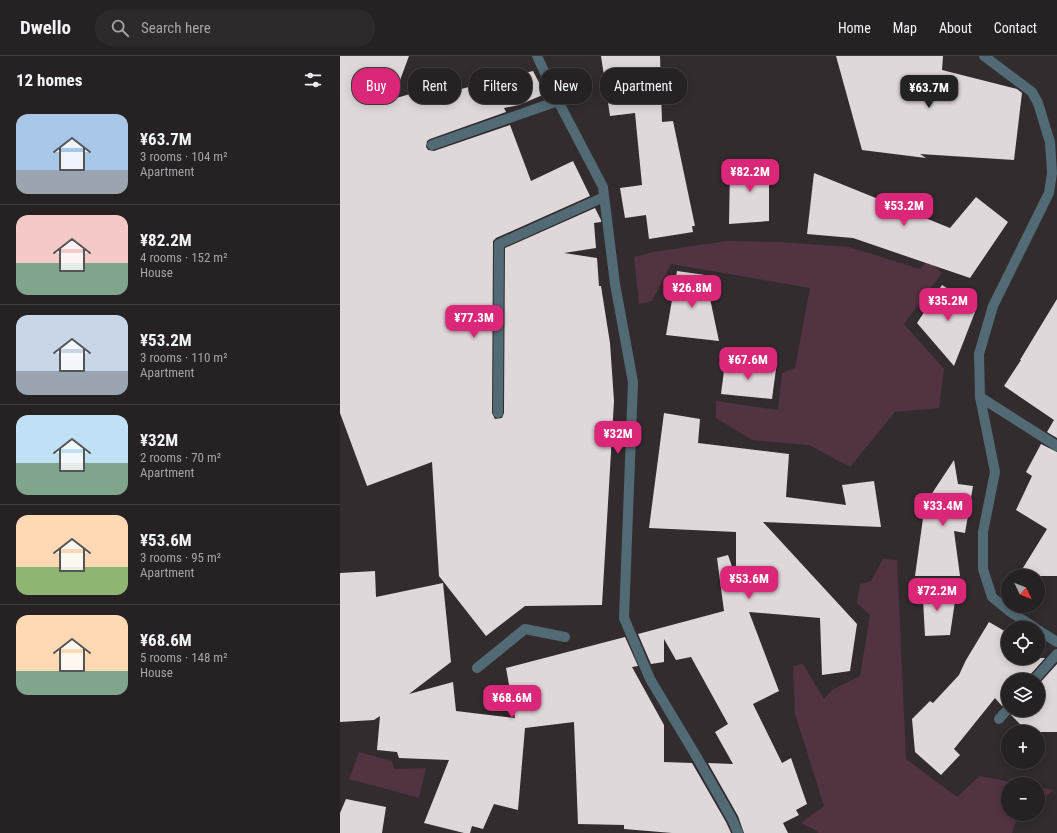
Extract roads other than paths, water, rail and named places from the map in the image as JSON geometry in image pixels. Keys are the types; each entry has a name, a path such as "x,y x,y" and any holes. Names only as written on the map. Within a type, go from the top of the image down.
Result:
{"street":[{"path":"537,56 543,68"},
{"path":"984,56 1032,92 1038,103 1050,142 1054,174 1049,193 993,306 979,354 980,397 995,472 984,532 982,569 992,597 1024,621"},
{"path":"432,145 549,104"},
{"path":"560,104 603,187 615,284 633,382 624,618 650,679 732,819 738,833"},
{"path":"498,413 499,244 604,197"},
{"path":"980,397 1057,446"},
{"path":"477,668 525,629 564,637"},
{"path":"1045,634 1057,642"},
{"path":"1040,673 1057,654"},
{"path":"998,719 1001,716"}]}
